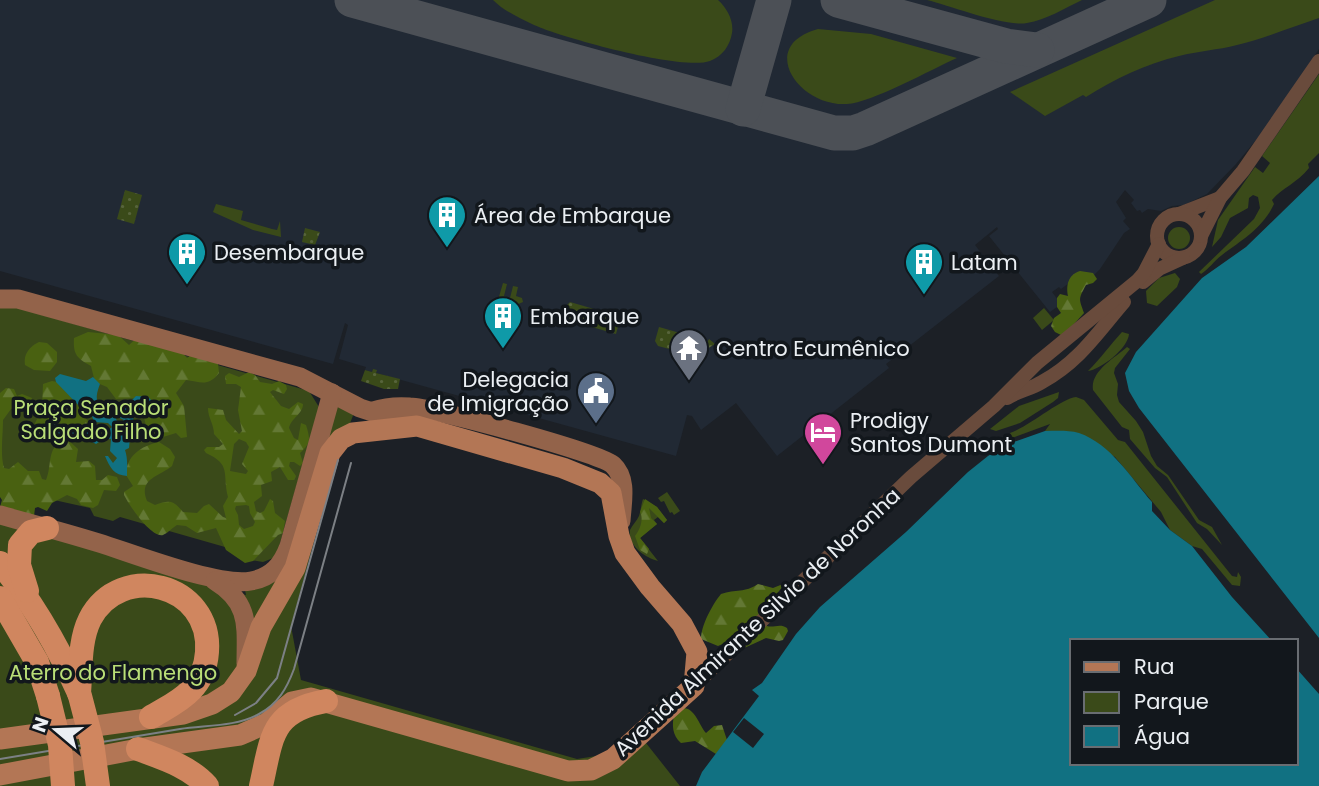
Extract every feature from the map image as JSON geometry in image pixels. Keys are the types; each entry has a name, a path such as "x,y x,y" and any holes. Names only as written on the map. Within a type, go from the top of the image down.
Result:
{"highway":[{"path":"31,605 19,565 20,545 31,532 47,528"},
{"path":"0,563 31,605 80,694 92,742 98,786"},
{"path":"80,694 84,633 98,607 135,586 170,590 189,601 202,619 207,637 207,656 200,678 192,689 151,717"},
{"path":"0,598 37,662 60,745 63,786"},
{"path":"0,629 37,662"},
{"path":"261,786 268,753 282,720 290,712 326,701"},
{"path":"138,749 177,765 195,775 207,786"}],"main road":[{"path":"0,739 183,714 212,704 231,692 246,671 258,634 300,556 332,449 341,439 353,433 417,426 563,468 600,482 611,493 625,553 682,624 697,652 694,685"},
{"name":"Avenida Almirante Silvio de Noronha","path":"0,775 138,749 240,735 267,723 296,700 311,698 568,771 591,770 613,759 694,685"}],"street":[{"name":"Avenida Almirante Silvio de Noronha","path":"994,406 1043,382 1065,367 1092,343 1106,323 1149,276 1196,251 1220,198 1243,171 1319,61"},
{"name":"Avenida Almirante Silvio de Noronha","path":"694,685 906,482 994,406 1024,375 1137,281 1159,244 1157,233 1164,221 1220,198"},
{"path":"1180,214 1197,224 1201,236"},
{"path":"1159,244 1168,256 1183,258"},
{"path":"0,299 18,299 282,371 313,383 370,412 417,426"},
{"path":"313,383 326,418"},
{"path":"0,515 205,576 237,582 252,581 270,573 281,564 289,546 332,393"},
{"path":"370,412 393,407 425,409 609,461 620,472 622,479 619,536"},
{"path":"205,576 230,591 241,605 245,625 246,671"},
{"path":"697,652 725,657"}],"shaded area":[{"path":"0,0 1319,0 1319,49 1266,128 1207,194 1184,205 1161,211 1148,209 1142,213 1131,203 1134,200 1125,190 1116,202 1126,218 1123,221 1130,229 1124,233 1100,269 1083,286 1076,278 1052,292 1061,304 1050,312 989,236 997,227 975,245 999,276 886,364 889,368 777,456 736,403 701,430 692,416 687,415 676,456 376,373 373,369 372,372 365,370 366,367 339,359 348,325 345,323 333,364 0,271"}],"green space":[{"path":"493,0 718,0 729,15 732,33 725,50 715,59 696,63 675,61 622,52 549,31 512,14"},
{"path":"927,0 1082,0 1041,19 1017,23 992,19"},
{"path":"1215,0 1319,0 1319,18 1230,47 1186,54 1154,63 1119,78 1086,97 1083,95 1045,116 1010,92"},
{"path":"818,29 871,34 957,58 871,98 847,104 829,102 800,86 791,74 787,61 790,48 799,37"},
{"path":"1319,74 1319,153 1295,182 1272,200 1274,204 1258,227 1201,274 1199,272 1254,219 1260,208 1258,197 1253,195 1249,198 1248,208 1230,218 1221,237 1212,247 1218,220 1255,167 1263,173 1270,163 1262,156"},
{"path":"125,190 142,195 134,224 117,219"},
{"path":"216,204 243,211 241,220 272,229 277,230 280,221 281,237 253,230 213,212"},
{"path":"1179,227 1187,230 1190,238 1187,246 1179,249 1171,246 1168,238 1171,230"},
{"path":"305,228 320,232 315,245 302,242"},
{"path":"1080,271 1093,273 1097,279 1086,285 1080,299 1084,313 1063,336 1051,326 1054,318 1061,313 1057,307 1057,298 1060,294 1068,296 1069,281"},
{"path":"1175,273 1180,279 1177,287 1157,306 1147,303 1146,291 1159,278"},
{"path":"503,283 507,284 504,296 510,298 513,286 518,287 516,296 522,298 523,302 516,305 498,300"},
{"path":"570,302 618,316 616,334 561,318 564,308"},
{"name":"Praça Senador Salgado Filho","path":"0,305 309,391 319,407 276,557 263,562 238,558 232,549 120,517 113,521 94,516 90,508 0,488"},
{"path":"1044,308 1054,320 1042,330 1033,318"},
{"path":"659,327 708,341 709,339 715,344 696,356 658,346 655,341"},
{"path":"88,332 118,335 129,345 138,337 181,351 187,358 195,352 218,364 219,373 211,380 186,380 176,393 184,406 187,437 181,438 176,433 163,437 152,436 146,426 138,398 116,399 107,387 95,382 91,366 79,358 74,348 74,338"},
{"path":"1122,332 1129,334 1128,340 1119,351 1100,366 1088,371 1097,361"},
{"path":"39,342 47,343 57,352 57,362 50,371 34,370 25,365 28,351"},
{"path":"1127,347 1130,349 1114,373 1119,402 1143,432 1157,466 1168,475 1199,520 1212,527 1222,545 1207,529 1197,523 1167,477 1155,468 1130,439 1129,430 1122,427 1093,390 1093,383 1099,371"},
{"path":"373,369 377,370 376,373 400,379 398,389 384,389 361,381 365,370 372,372"},
{"path":"249,372 260,382 272,384 279,381 286,385 284,394 273,390 270,392 281,406 289,409 298,402 303,404 289,428 298,440 301,423 306,425 309,438 308,444 300,453 303,463 300,466 290,462 289,466 296,476 294,480 288,480 280,467 271,472 272,481 261,485 262,496 254,502 256,511 264,511 270,499 273,501 275,513 285,521 283,533 253,561 245,563 226,550 216,528 197,533 186,526 177,525 165,534 158,535 141,520 124,495 124,492 133,486 126,475 132,457 146,446 159,442 170,449 175,457 172,466 147,483 147,501 155,505 171,502 183,512 197,513 209,504 226,518 223,506 228,497 225,470 220,462 204,450 223,444 214,434 208,408 223,410 226,420 239,434 242,431 238,410 241,387 226,384 225,376 229,373 239,377","holes":["239,439 249,447 242,464 248,471 246,474 230,471 234,444","236,506 249,506 255,522 253,526 244,529 239,525 235,509"]},
{"path":"57,382 81,408 88,421 87,425 73,432 52,428 51,437 47,439 38,435 35,423 42,409 43,384"},
{"path":"6,388 14,389 17,396 22,394 32,398 30,404 11,409 3,420 4,468 9,469 18,462 28,471 39,471 42,479 46,480 53,450 61,442 69,441 78,449 76,462 89,461 95,466 96,480 102,480 108,475 117,477 120,485 116,491 104,490 98,505 93,508 81,505 77,499 67,495 52,503 47,511 35,508 34,516 0,507 0,393"},
{"path":"1059,392 1058,398 1053,402 1020,423 996,431 990,429 1019,406"},
{"path":"1076,397 1084,400 1118,440 1125,442 1232,576 1237,577 1238,572 1241,577 1240,586 1232,585 1202,549 1192,546 1170,530 1161,512 1115,457 1068,432 1045,431 1050,424 1012,438 1010,433 1062,402"},
{"name":"Aterro do Flamengo","path":"336,406 354,413 337,457 291,626 301,680 577,759 609,754 646,743 680,786 0,786 0,517 246,595 245,590 269,582"},
{"path":"667,492 680,511 674,515 664,501 661,502 658,498"},
{"path":"643,499 657,507 667,520 664,523 658,517 654,520 657,524 640,538 658,561 638,550 631,541 630,530 639,516"},
{"path":"645,499 657,507 667,520 664,523 649,508 651,518 657,524 640,538 649,549 647,554 640,550 635,536 641,524 640,512"},
{"path":"758,584 773,588 783,584 769,606 767,626 787,628 783,640 766,638 742,649 733,642 718,646 701,639 708,616 721,594 749,589"},
{"path":"683,708 694,714 706,733 714,726 722,725 727,740 716,754 695,741 681,743 678,740 673,730 673,719"}],"water":[{"path":"1319,176 1319,638 1139,408 1129,391 1125,373 1136,352 1202,278 1246,247"},
{"path":"60,374 86,381 93,377 100,384 98,402 104,407 116,409 107,416 109,419 115,416 118,424 124,420 120,418 121,411 136,396 148,397 153,402 147,415 144,417 140,413 133,417 134,424 127,433 130,437 129,448 125,450 127,476 113,470 105,456 113,463 117,458 110,451 111,439 105,438 96,444 81,436 62,435 51,430 56,424 69,429 86,425 102,436 112,427 108,423 94,422 90,410 81,408 56,382 55,378"},
{"path":"1045,431 1066,431 1079,433 1101,445 1111,453 1152,502 1152,511 1170,530 1192,546 1232,597 1270,639 1070,639 1070,765 1298,765 1298,670 1319,694 1319,786 696,786 702,772 759,696 752,690 762,683 796,634 820,607 906,532 968,472 1008,444"}],"pier":[{"path":"744,718 764,734 753,748 733,732"}],"taxiway":[{"path":"352,0 834,133 853,133 865,129 1149,0"},
{"path":"743,109 774,0"},
{"path":"838,0 1006,46 1037,50"}],"tram line":[{"path":"235,715 256,703 277,678 338,460"},
{"path":"0,759 230,723 250,718 272,705 285,689 294,669 351,463"}],"place":[{"name":"Área de Embarque","path":"447,249"},
{"name":"Desembarque","path":"187,286"},
{"name":"Latam","path":"924,296"},
{"name":"Embarque","path":"503,350"},
{"name":"Centro Ecumênico","path":"689,382"},
{"name":"Delegacia de Imigração","path":"596,425"},
{"name":"Prodigy Santos Dumont","path":"823,466"}]}
